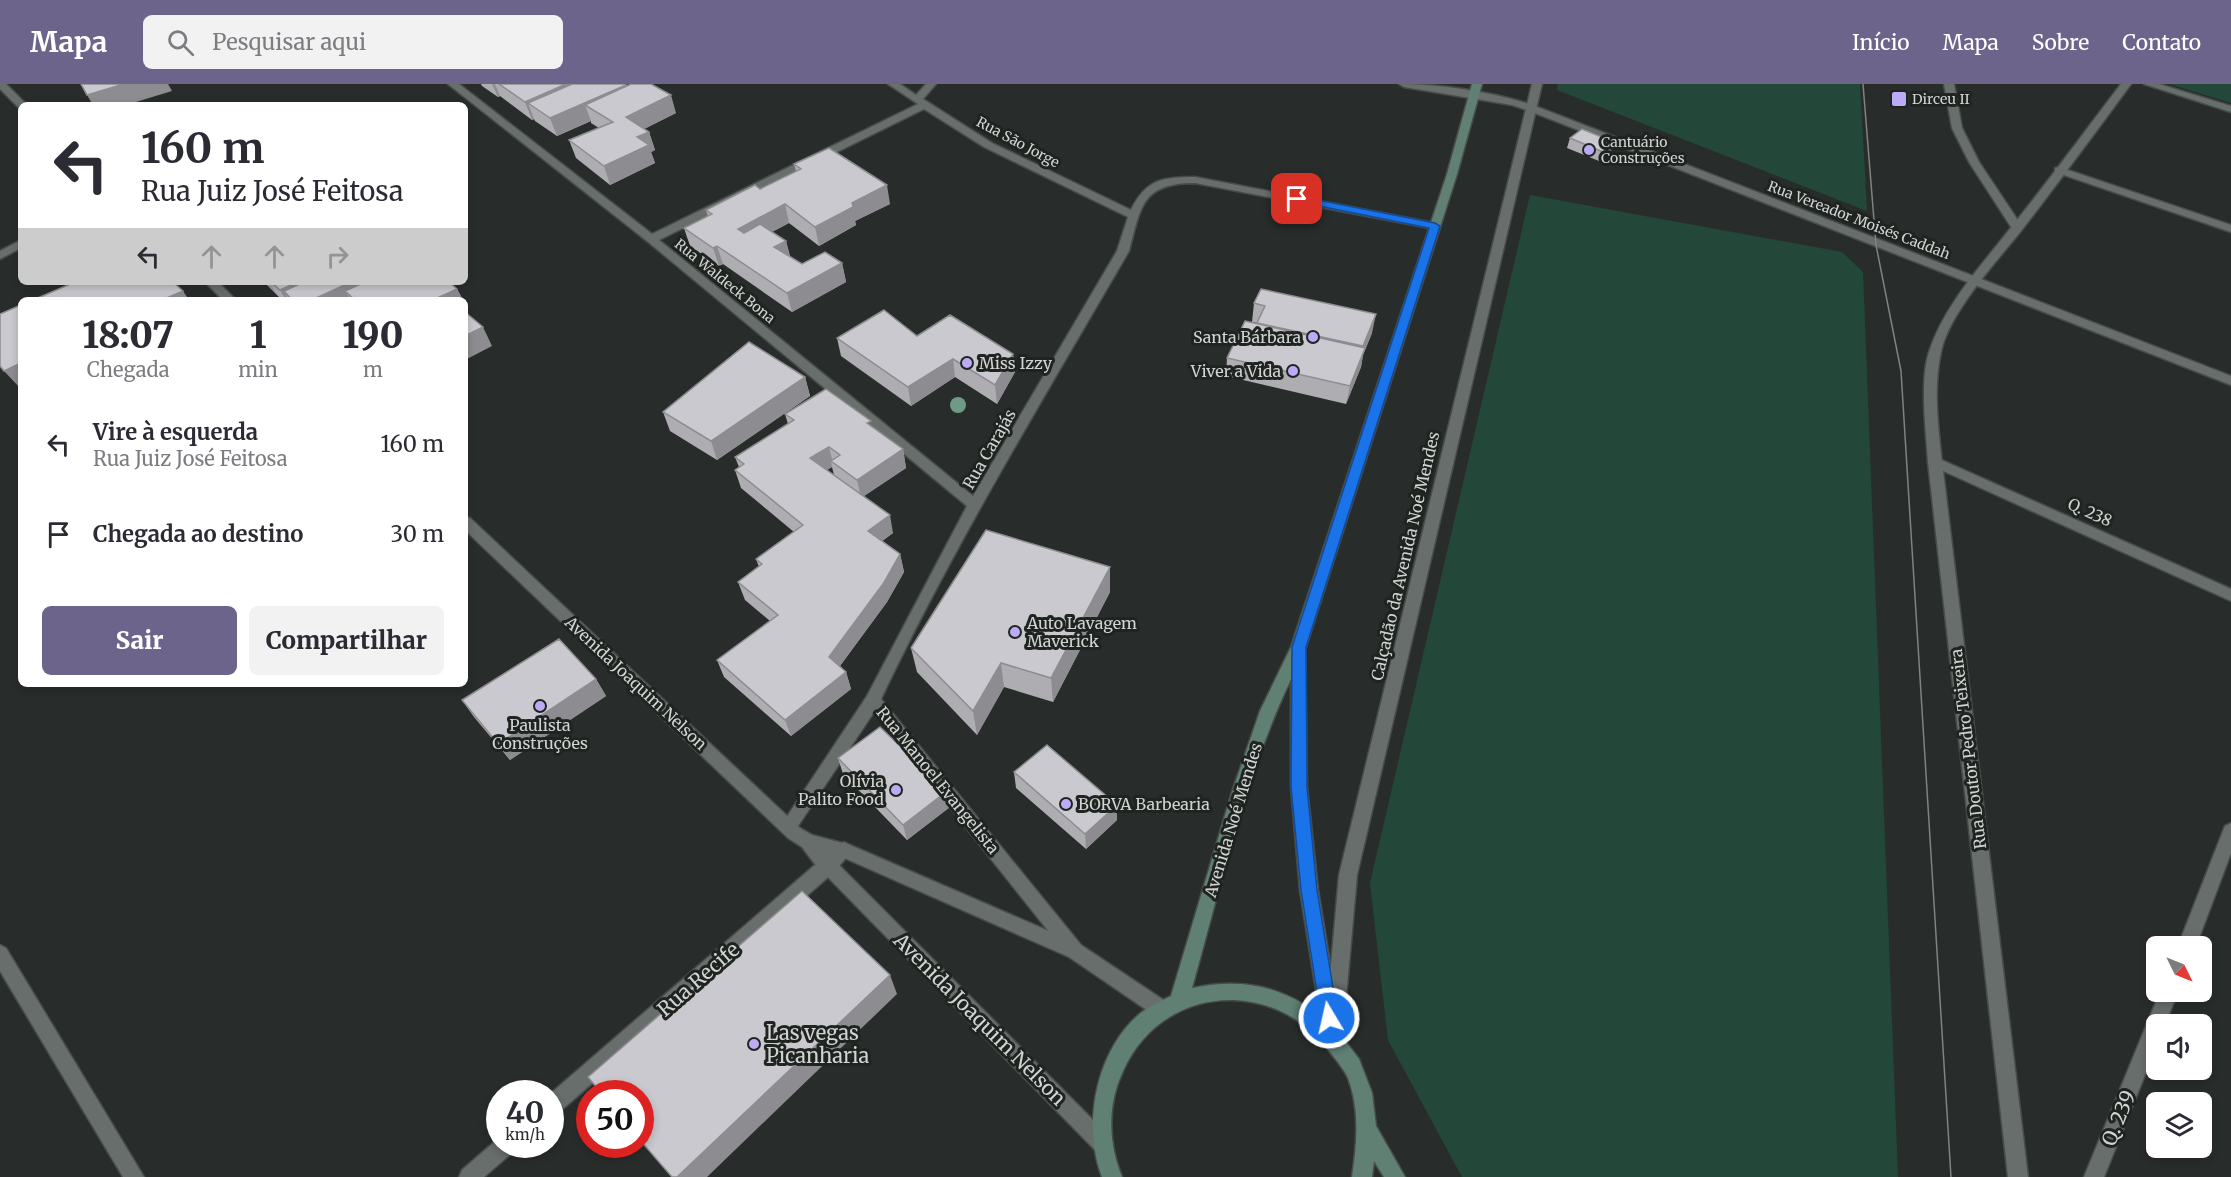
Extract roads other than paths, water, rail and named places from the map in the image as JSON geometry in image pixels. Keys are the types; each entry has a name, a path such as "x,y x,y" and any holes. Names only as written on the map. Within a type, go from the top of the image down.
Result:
{"main road":[{"name":"Avenida Noé Mendes","path":"1179,999 1240,792 1268,711 1299,647 1435,226 1475,90"},
{"name":"Avenida Noé Mendes","path":"1299,647 1299,787 1309,890 1333,1039"},
{"path":"1112,1177 1103,1144 1102,1102 1112,1065 1132,1032 1161,1009 1179,999 1219,989 1261,993 1300,1011 1333,1039 1352,1067 1363,1098 1368,1131 1362,1177"},
{"path":"1368,1131 1395,1177"}],"street":[{"name":"Rua Waldeck Bona","path":"453,84 651,239 975,505"},
{"name":"Rua São Jorge","path":"893,84 988,145 1134,216"},
{"path":"651,239 922,102 931,84"},
{"name":"Rua Vereador Moisés Caddah","path":"1404,84 1475,90 1531,108 1876,245 1974,280 2231,381"},
{"name":"Calçadão da Avenida Noé Mendes","path":"1333,1039 1348,875 1537,84"},
{"path":"1950,84 1957,128 1974,162 2017,228"},
{"name":"Rua Doutor Pedro Teixeira","path":"2018,1177 1935,462 1930,403 1935,351 1948,323 1974,280 2017,228 2126,84"},
{"path":"2149,84 2231,109"},
{"path":"1,87 18,102"},
{"path":"2059,170 2231,229"},
{"name":"Rua Carajás","path":"873,700 975,505 1123,251 1134,216 1151,189 1160,183 1195,180 1435,226"},
{"path":"0,256 18,245"},
{"path":"214,285 227,297"},
{"name":"Q. 238","path":"1935,462 2231,595"},
{"name":"Avenida Joaquim Nelson","path":"468,525 788,826 808,842 828,866 1103,1144"},
{"name":"Rua Manoel Evangelista","path":"788,826 873,700 1075,951"},
{"path":"2191,936 2231,831"},
{"name":"Avenida Joaquim Nelson","path":"808,842 844,850 1075,951 1161,1009"},
{"name":"Rua Recife","path":"564,1095 844,850"},
{"path":"0,954 134,1177"},
{"name":"Q. 239","path":"2094,1177 2165,1002"},
{"path":"469,1177 491,1158"}],"tram line":[{"path":"1863,84 1876,245 1901,371 1951,1177"}],"place":[{"name":"Dirceu II","path":"1899,99"},
{"name":"Cantuário Construções","path":"1589,150"},
{"name":"Santa Bárbara","path":"1313,337"},
{"name":"Miss Izzy","path":"967,363"},
{"name":"Viver a Vida","path":"1293,371"},
{"name":"Auto Lavagem Maverick","path":"1015,632"},
{"name":"Paulista Construções","path":"540,706"},
{"name":"Olívia Palito Food","path":"896,790"},
{"name":"BORVA Barbearia","path":"1066,804"},
{"name":"Las vegas Picanharia","path":"754,1044"}]}
